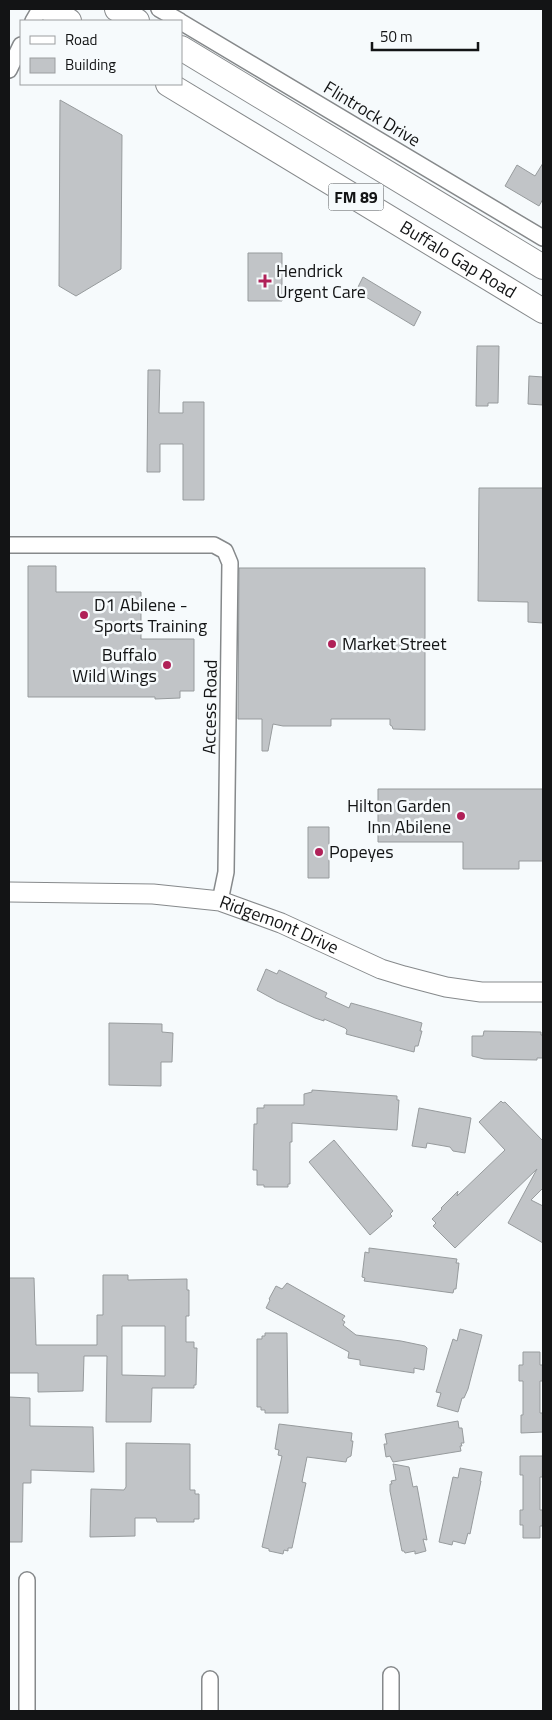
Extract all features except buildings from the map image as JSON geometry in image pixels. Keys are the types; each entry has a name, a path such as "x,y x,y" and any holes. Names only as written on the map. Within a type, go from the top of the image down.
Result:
{"main road":[{"path":"49,9 67,20"},
{"path":"117,9 136,20"},
{"name":"FM 89","path":"182,49 543,267"},
{"name":"Buffalo Gap Road","path":"170,85 543,311"}],"street":[{"path":"34,20 40,9"},
{"name":"Flintrock Drive","path":"159,9 177,20"},
{"name":"Flintrock Drive","path":"182,23 543,238"},
{"path":"9,70 20,47"},
{"name":"Access Road","path":"9,545 214,545 225,551 230,563 226,872 220,901"},
{"name":"Ridgemont Drive","path":"9,892 153,894 220,901 281,923 381,969 404,976 446,987 482,992 543,992"},
{"path":"27,1580 27,1711"},
{"path":"391,1676 391,1711"},
{"path":"210,1679 210,1711"}],"place":[{"name":"Hendrick Urgent Care","path":"265,281"},
{"name":"D1 Abilene - Sports Training","path":"84,615"},
{"name":"Market Street","path":"332,644"},
{"name":"Buffalo Wild Wings","path":"167,665"},
{"name":"Hilton Garden Inn Abilene","path":"461,816"},
{"name":"Popeyes","path":"319,852"}]}
